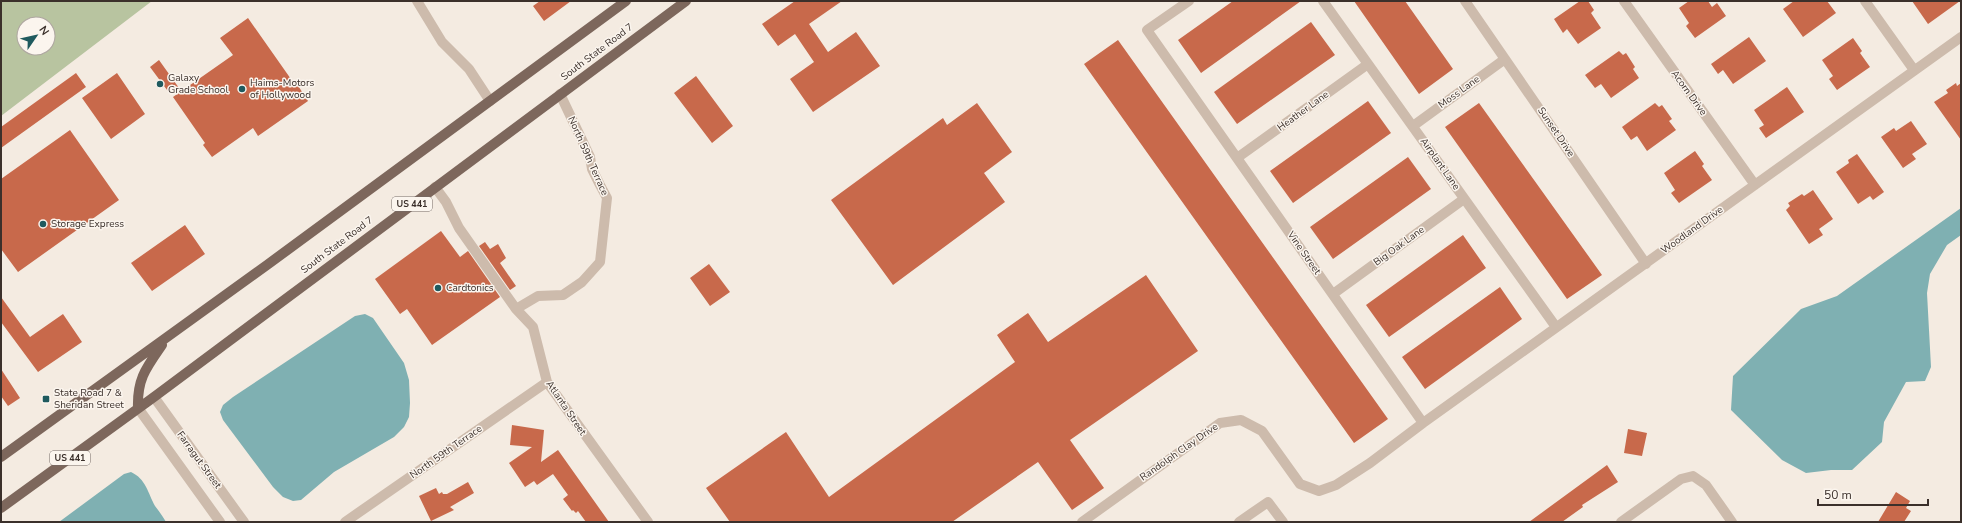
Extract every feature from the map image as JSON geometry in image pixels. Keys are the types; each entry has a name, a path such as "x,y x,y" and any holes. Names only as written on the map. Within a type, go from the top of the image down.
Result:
{"main road":[{"path":"1,457 168,337 626,1"},
{"name":"South State Road 7","path":"1,508 154,397 686,1"},
{"path":"138,408 139,388 145,369 168,337"}],"street":[{"path":"417,1 442,42 469,70 490,101"},
{"name":"Vine Street","path":"1189,1 1147,30 1423,423"},
{"name":"Airplant Lane","path":"1323,1 1556,327"},
{"name":"Sunset Drive","path":"1465,1 1646,264"},
{"name":"Acorn Drive","path":"1624,1 1755,185"},
{"path":"1865,1 1914,70"},
{"name":"Woodland Drive","path":"1423,423 1961,37"},
{"name":"Moss Lane","path":"1413,126 1505,59"},
{"name":"Heather Lane","path":"1237,158 1368,64"},
{"name":"North 59th Terrace","path":"516,309 538,296 563,295 582,282 600,262 607,198 595,174 590,157 560,94"},
{"name":"Atlanta Street","path":"435,187 446,202 459,228 516,309 533,326 547,382 648,522"},
{"name":"Big Oak Lane","path":"1333,294 1464,199"},
{"name":"North 59th Terrace","path":"345,522 547,382"},
{"name":"Farragut Street","path":"154,397 244,522"},
{"name":"Farragut Street","path":"138,408 220,522"},
{"name":"Randolph Clay Drive","path":"1082,522 1220,423 1241,420 1262,431 1300,484 1319,491 1336,485 1370,463 1423,423"},
{"path":"1621,522 1681,479 1693,476 1706,485 1732,522"},
{"path":"1239,522 1268,502 1283,522"}],"green space":[{"path":"1,1 152,1 1,116"}],"water":[{"path":"1961,208 1961,235 1947,245 1930,274 1927,293 1931,367 1925,381 1906,382 1884,422 1882,442 1852,470 1831,470 1806,473 1782,460 1731,410 1733,376 1801,309 1837,296"},
{"path":"365,314 373,318 404,363 409,380 409,417 404,427 394,437 334,472 301,500 293,501 283,497 273,487 223,420 220,412 223,405 355,316"},
{"path":"131,472 143,482 155,506 166,522 59,522 124,474"}],"building":[{"path":"540,1 571,1 544,21 533,6"},
{"path":"795,1 842,1 809,24 828,52 856,32 880,66 813,112 790,79 814,62 795,34 778,46 762,24"},
{"path":"1233,1 1301,1 1201,73 1178,40"},
{"path":"1354,1 1405,1 1453,69 1419,94"},
{"path":"1580,1 1588,1 1594,10 1591,13 1601,28 1578,44 1567,29 1563,33 1554,19"},
{"path":"1689,1 1708,1 1712,7 1717,3 1726,16 1695,38 1686,26 1689,23 1679,8"},
{"path":"1794,1 1827,1 1836,13 1803,37 1783,9"},
{"path":"1912,1 1960,1 1928,24"},
{"name":"Haims-Motors of Hollywood","path":"248,18 308,101 258,136 253,128 212,157 203,145 205,143 173,97 233,55 220,38"},
{"path":"1311,22 1335,55 1237,124 1214,92"},
{"path":"1749,37 1766,61 1733,84 1723,70 1718,74 1711,64"},
{"path":"1853,38 1862,51 1860,53 1870,67 1837,90 1829,79 1833,76 1822,60"},
{"path":"1118,40 1388,419 1354,443 1084,64"},
{"path":"1619,51 1623,55 1626,53 1635,67 1633,69 1639,78 1611,98 1601,84 1595,88 1585,75"},
{"path":"159,60 179,88 170,94 150,67"},
{"path":"76,73 86,87 1,148 1,127"},
{"path":"117,73 145,114 111,139 82,98"},
{"path":"696,76 733,126 712,143 674,93"},
{"path":"1956,83 1957,86 1961,83 1961,140 1934,102 1948,93 1946,90"},
{"path":"1787,87 1804,112 1766,138 1759,128 1764,125 1754,110"},
{"path":"1368,101 1391,133 1293,203 1270,171"},
{"path":"977,103 1012,152 984,173 1005,202 893,285 831,200 943,118 947,125"},
{"path":"1479,103 1602,275 1567,299 1445,127"},
{"path":"1655,103 1659,107 1662,105 1672,119 1669,121 1676,130 1647,151 1637,136 1631,140 1622,127"},
{"path":"1911,121 1927,144 1912,154 1916,159 1903,168 1881,137 1894,128 1896,131"},
{"name":"Storage Express","path":"70,130 119,200 18,272 1,249 1,179"},
{"path":"1695,151 1704,164 1702,166 1712,180 1679,203 1671,193 1675,190 1664,173"},
{"path":"1857,154 1884,192 1873,200 1870,196 1858,204 1836,172 1849,163 1848,160"},
{"path":"1408,157 1431,189 1333,259 1310,227"},
{"path":"1813,190 1833,219 1819,229 1823,235 1809,244 1786,210 1790,206 1788,203 1802,194 1804,196"},
{"path":"185,225 205,254 152,291 131,263"},
{"name":"Cardtonics","path":"441,231 460,257 468,251 500,297 432,345 407,309 400,314 375,279"},
{"path":"1463,235 1486,268 1389,337 1366,305"},
{"path":"485,242 490,249 498,244 506,258 500,263 516,286 510,290 479,246"},
{"path":"709,264 730,292 710,306 690,278"},
{"path":"1146,275 1198,351 1070,440 1104,488 1072,510 1038,462 952,522 730,522 706,488 786,432 829,497 1015,362 997,335 1028,313 1048,342"},
{"path":"1500,287 1522,319 1425,389 1402,357"},
{"path":"1,297 30,337 63,314 82,342 38,372 1,322"},
{"path":"1,369 20,398 8,406 1,396"},
{"path":"512,425 544,430 541,462 558,450 609,522 586,522 578,511 576,513 573,510 572,511 563,499 568,495 553,474 537,485 534,481 525,487 509,463 532,447 510,445"},
{"path":"1628,429 1647,433 1642,456 1624,453"},
{"path":"1607,465 1618,482 1582,505 1583,507 1562,522 1529,522"},
{"path":"468,482 474,493 450,507 454,510 431,521 419,496 436,488 439,494 442,492 443,494 447,494"},
{"path":"1896,492 1910,501 1906,508 1911,511 1904,522 1878,522"}],"place":[{"name":"Galaxy Grade School","path":"160,84"},
{"name":"Haims-Motors of Hollywood","path":"242,89"},
{"name":"Storage Express","path":"43,224"},
{"name":"Cardtonics","path":"438,288"},
{"name":"State Road 7 & Sheridan Street","path":"46,399"}]}
